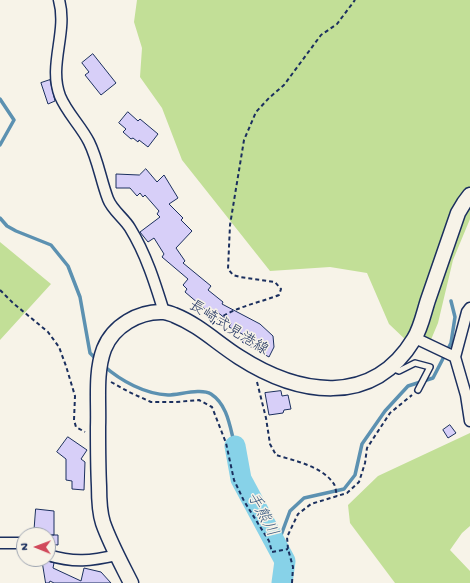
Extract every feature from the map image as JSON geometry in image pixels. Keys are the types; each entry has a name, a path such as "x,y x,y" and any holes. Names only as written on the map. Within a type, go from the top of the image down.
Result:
{"main road":[{"name":"長崎式見港線","path":"131,583 102,522 100,508 98,460 99,376 104,349 120,327 139,315 164,312 182,318 204,331 238,357 276,378 302,386 321,389 339,389 353,386 375,377 390,367 415,338 458,213 470,196"}],"street":[{"path":"59,0 62,26 56,78 60,95 67,110 89,142 99,168 108,201 129,226 142,250 164,312"},
{"path":"470,308 467,312 454,356 466,395 470,421"},
{"path":"415,338 454,356"},
{"path":"0,543 16,543"},
{"path":"56,558 64,560 93,560 117,555"}],"lane":[{"path":"390,367 399,371 415,363 430,367 418,390"}],"path":[{"path":"204,331 219,318 235,309 279,295 281,289 275,282 240,277 233,275 228,269 230,225 244,140 256,112 284,85 321,35 338,24 355,0"},
{"path":"0,290 13,303 48,332 59,347 75,396 74,420 76,427 84,432 98,435"},
{"path":"99,376 151,402 199,400 212,406 226,444 234,480 244,501 269,541 272,552 288,549"},
{"path":"252,378 257,382 266,418 270,444 276,455 318,470 327,476 334,485 337,496"},
{"path":"292,583 293,567 288,549 287,537 298,514 311,504 347,492 359,482 365,463 367,448 390,413 418,390"}],"green space":[{"path":"137,0 470,0 470,219 453,260 438,323 430,342 409,343 389,324 367,273 330,267 270,271 182,160 162,108 140,77 142,48 134,22"},
{"path":"0,242 51,284 0,340"},
{"path":"470,433 470,526 462,533 450,550 470,571 470,583 395,583 350,523 348,505 378,476"}],"building":[{"path":"93,54 116,83 101,95 85,75 89,72 82,63"},
{"path":"50,80 55,101 48,104 41,83"},
{"path":"128,112 138,121 140,119 158,134 148,147 139,140 138,142 133,138 131,139 123,132 126,129 119,123"},
{"path":"146,169 157,182 164,175 178,198 169,204 183,218 181,220 192,231 176,248 185,261 183,263 211,286 208,290 223,302 222,304 260,324 273,336 274,347 269,357 242,342 246,336 229,327 231,323 216,311 212,315 185,292 187,289 183,285 188,279 162,257 164,254 154,238 148,242 140,232 160,217 157,214 159,211 145,195 143,197 140,193 137,196 130,188 116,188 116,174 139,175"},
{"path":"281,391 282,396 288,395 291,409 284,410 283,413 269,415 265,393"},
{"path":"450,425 456,433 448,438 443,430"},
{"path":"68,437 87,450 81,459 85,462 84,490 72,489 72,481 66,480 66,459 57,452"},
{"path":"36,509 54,511 54,527 35,527"},
{"path":"56,535 58,535 58,545 56,545"},
{"path":"43,567 53,567 81,581 84,568 101,572 111,583 54,583 50,581 49,583 46,583"}],"waterway":[{"path":"0,99 14,120 0,145"},
{"path":"0,218 7,226 16,231 51,245 68,266 80,297 90,353 98,361"},
{"path":"277,546 290,511 304,498 344,489 355,475 362,444 385,411 408,386 433,378 451,343 455,317 451,301"},
{"path":"104,366 126,382 151,392 168,395 196,392 207,392 211,394 221,404 228,417 235,446"},
{"name":"手熊川","path":"235,446 241,479 285,561 282,583"}]}
